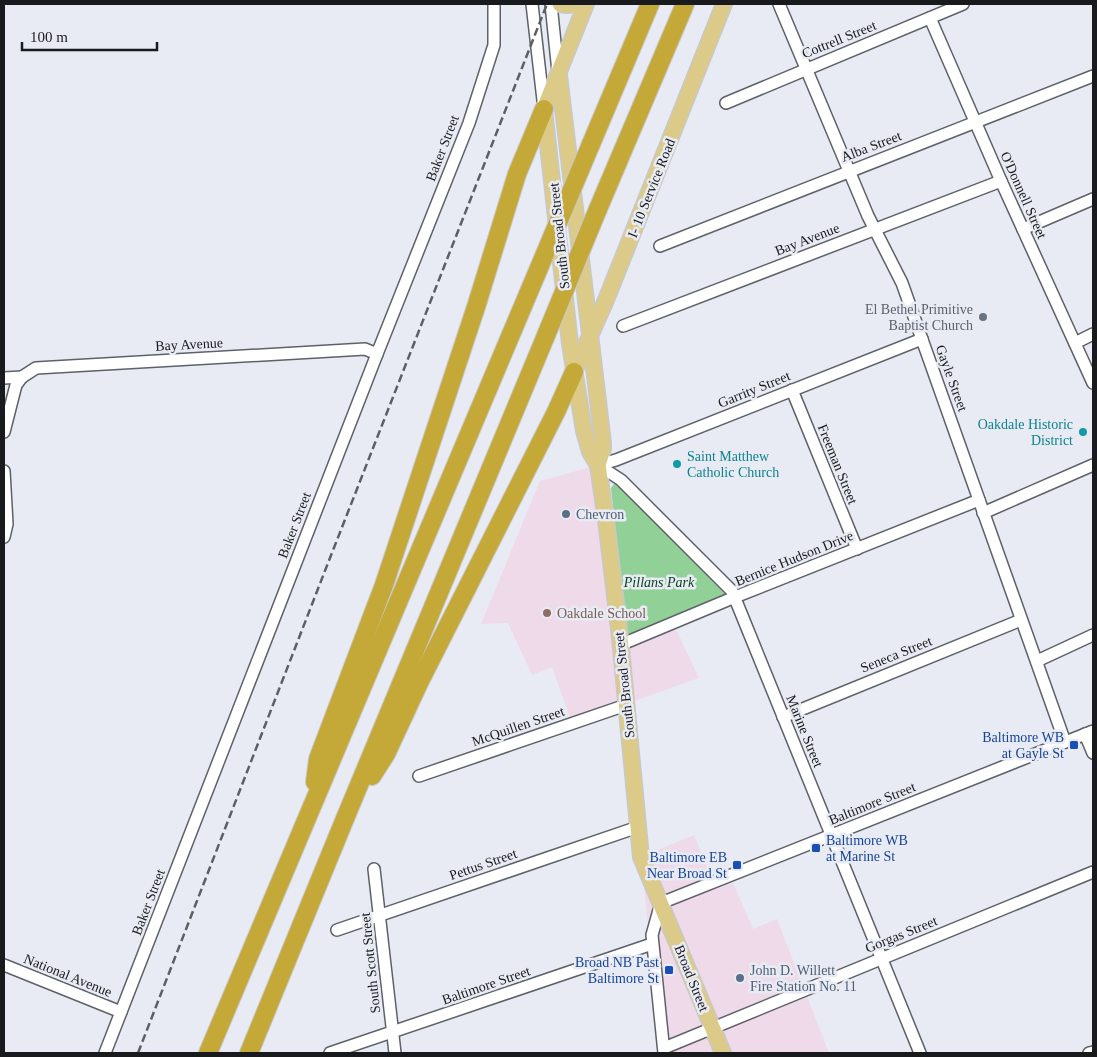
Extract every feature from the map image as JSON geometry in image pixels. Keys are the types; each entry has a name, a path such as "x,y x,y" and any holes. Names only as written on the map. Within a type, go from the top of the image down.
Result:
{"highway":[{"path":"208,1053 650,4"},
{"path":"250,1053 546,333 685,4"},
{"path":"312,806 318,760 384,586 476,307 517,174 544,109"},
{"path":"344,822 386,754 419,683 556,412 574,372"}],"main road":[{"path":"560,4 580,4"},
{"path":"544,109 586,4"},
{"name":"I- 10 Service Road","path":"574,372 606,300 724,4"},
{"name":"South Broad Street","path":"558,72 603,443 598,464 620,645 641,857 661,903"},
{"name":"South Broad Street","path":"544,109 574,372 586,438 590,452 598,464"},
{"name":"Broad Street","path":"661,903 723,1053"}],"street":[{"name":"Baker Street","path":"105,1053 469,123 494,45 494,4"},
{"name":"South Broad Street","path":"532,4 544,109"},
{"name":"South Broad Street","path":"551,4 558,72"},
{"name":"Gayle Street","path":"779,4 834,132 848,171 868,216 902,283 1065,742"},
{"name":"Cottrell Street","path":"726,103 963,4"},
{"name":"O'Donnell Street","path":"930,18 1093,383"},
{"name":"Alba Street","path":"660,246 1093,76"},
{"name":"Bay Avenue","path":"623,326 1002,181"},
{"path":"1023,228 1093,199"},
{"path":"1075,343 1093,334"},
{"name":"Garrity Street","path":"598,464 616,460 922,339"},
{"name":"Bay Avenue","path":"4,378 22,377 36,368 365,349 377,354"},
{"path":"4,432 16,385 22,377"},
{"name":"Freeman Street","path":"792,390 857,549"},
{"name":"Marine Street","path":"598,464 621,480 732,590 920,1053"},
{"path":"983,513 1093,465"},
{"path":"4,471 8,524 4,537"},
{"name":"Bernice Hudson Drive","path":"620,645 979,500"},
{"name":"Seneca Street","path":"783,717 1021,620"},
{"path":"1037,661 1093,635"},
{"name":"McQuillen Street","path":"419,776 626,704"},
{"path":"1089,732 1093,753"},
{"name":"Baltimore Street","path":"661,903 1089,732"},
{"name":"Pettus Street","path":"337,930 638,827"},
{"name":"South Scott Street","path":"374,869 395,1053"},
{"name":"Gorgas Street","path":"664,1050 712,1028 1093,872"},
{"path":"661,903 652,936 652,944 664,1050"},
{"name":"Baltimore Street","path":"330,1053 652,944"},
{"name":"National Avenue","path":"4,965 121,1012"},
{"path":"1089,1053 1093,1052"}],"shaded area":[{"path":"598,465 620,644 673,623 699,678 572,723 552,667 532,675 508,623 481,624 540,481"},
{"path":"694,835 716,889 733,883 753,929 777,919 829,1053 661,1053 641,857"}],"green space":[{"name":"Pillans Park","path":"614,484 618,485 726,595 725,597 627,635 611,488"}],"railway":[{"path":"138,1053 547,4"}],"place":[{"name":"El Bethel Primitive Baptist Church","path":"983,317"},
{"name":"Oakdale Historic District","path":"1083,432"},
{"name":"Saint Matthew Catholic Church","path":"677,464"},
{"name":"Chevron","path":"566,514"},
{"name":"Oakdale School","path":"547,613"},
{"name":"Baltimore WB at Gayle St","path":"1074,745"},
{"name":"Baltimore WB at Marine St","path":"816,848"},
{"name":"Baltimore EB Near Broad St","path":"737,865"},
{"name":"Broad NB Past Baltimore St","path":"669,970"},
{"name":"John D. Willett Fire Station No. 11","path":"740,978"}]}
